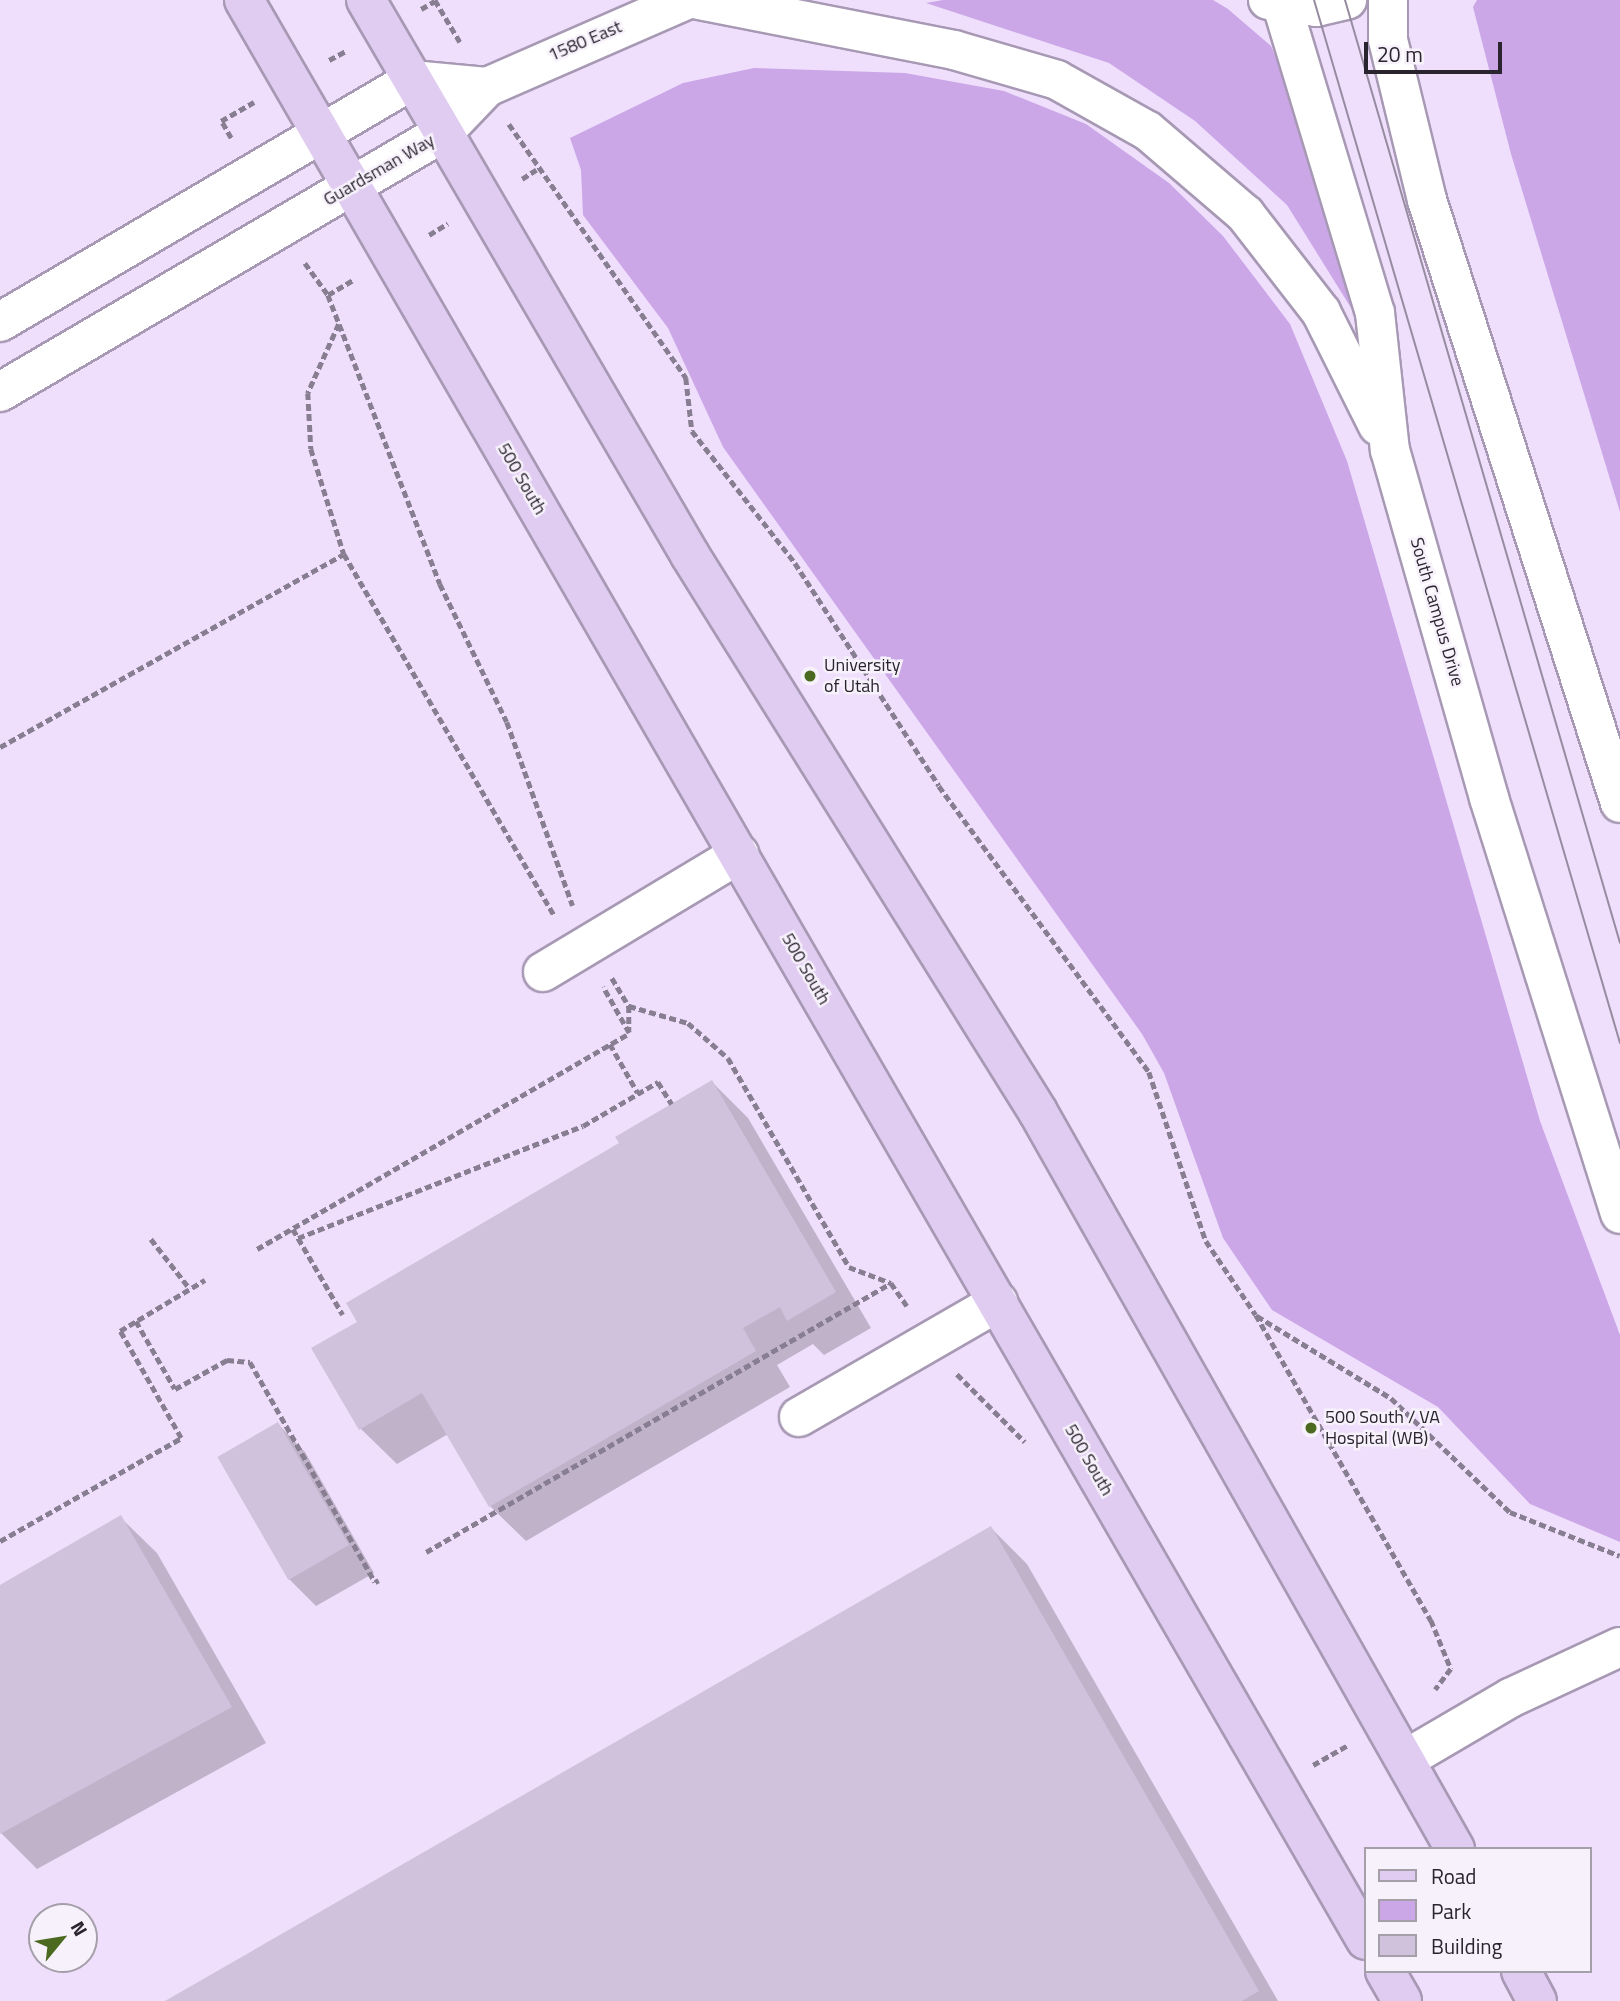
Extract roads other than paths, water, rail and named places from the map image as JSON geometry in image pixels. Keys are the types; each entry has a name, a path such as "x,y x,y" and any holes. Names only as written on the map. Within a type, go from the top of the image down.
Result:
{"main road":[{"name":"500 South","path":"244,0 1364,1937"},
{"path":"366,0 690,555 1038,1112 1387,1724 1454,1847"},
{"path":"1386,1973 1402,2001"},
{"path":"1522,1973 1537,2001"}],"street":[{"name":"1580 East","path":"487,87 686,0"},
{"path":"699,0 954,50 1044,76 1148,131 1245,214 1321,312 1390,450"},
{"path":"1275,3 1316,8 1347,0"},
{"path":"1388,0 1388,40 1427,200 1612,742 1620,803"},
{"name":"South Campus Drive","path":"1275,3 1375,313 1390,450 1489,798 1620,1214"},
{"path":"0,322 412,80 487,87"},
{"name":"Guardsman Way","path":"0,391 444,132 487,87"},
{"path":"543,972 739,854"},
{"path":"799,1417 998,1302"},
{"path":"1406,1759 1510,1699 1620,1647"}],"tram line":[{"path":"1314,0 1620,1043"},
{"path":"1345,0 1620,943"}],"place":[{"name":"University of Utah","path":"810,676"},
{"name":"500 South / VA Hospital (WB)","path":"1311,1428"}]}
